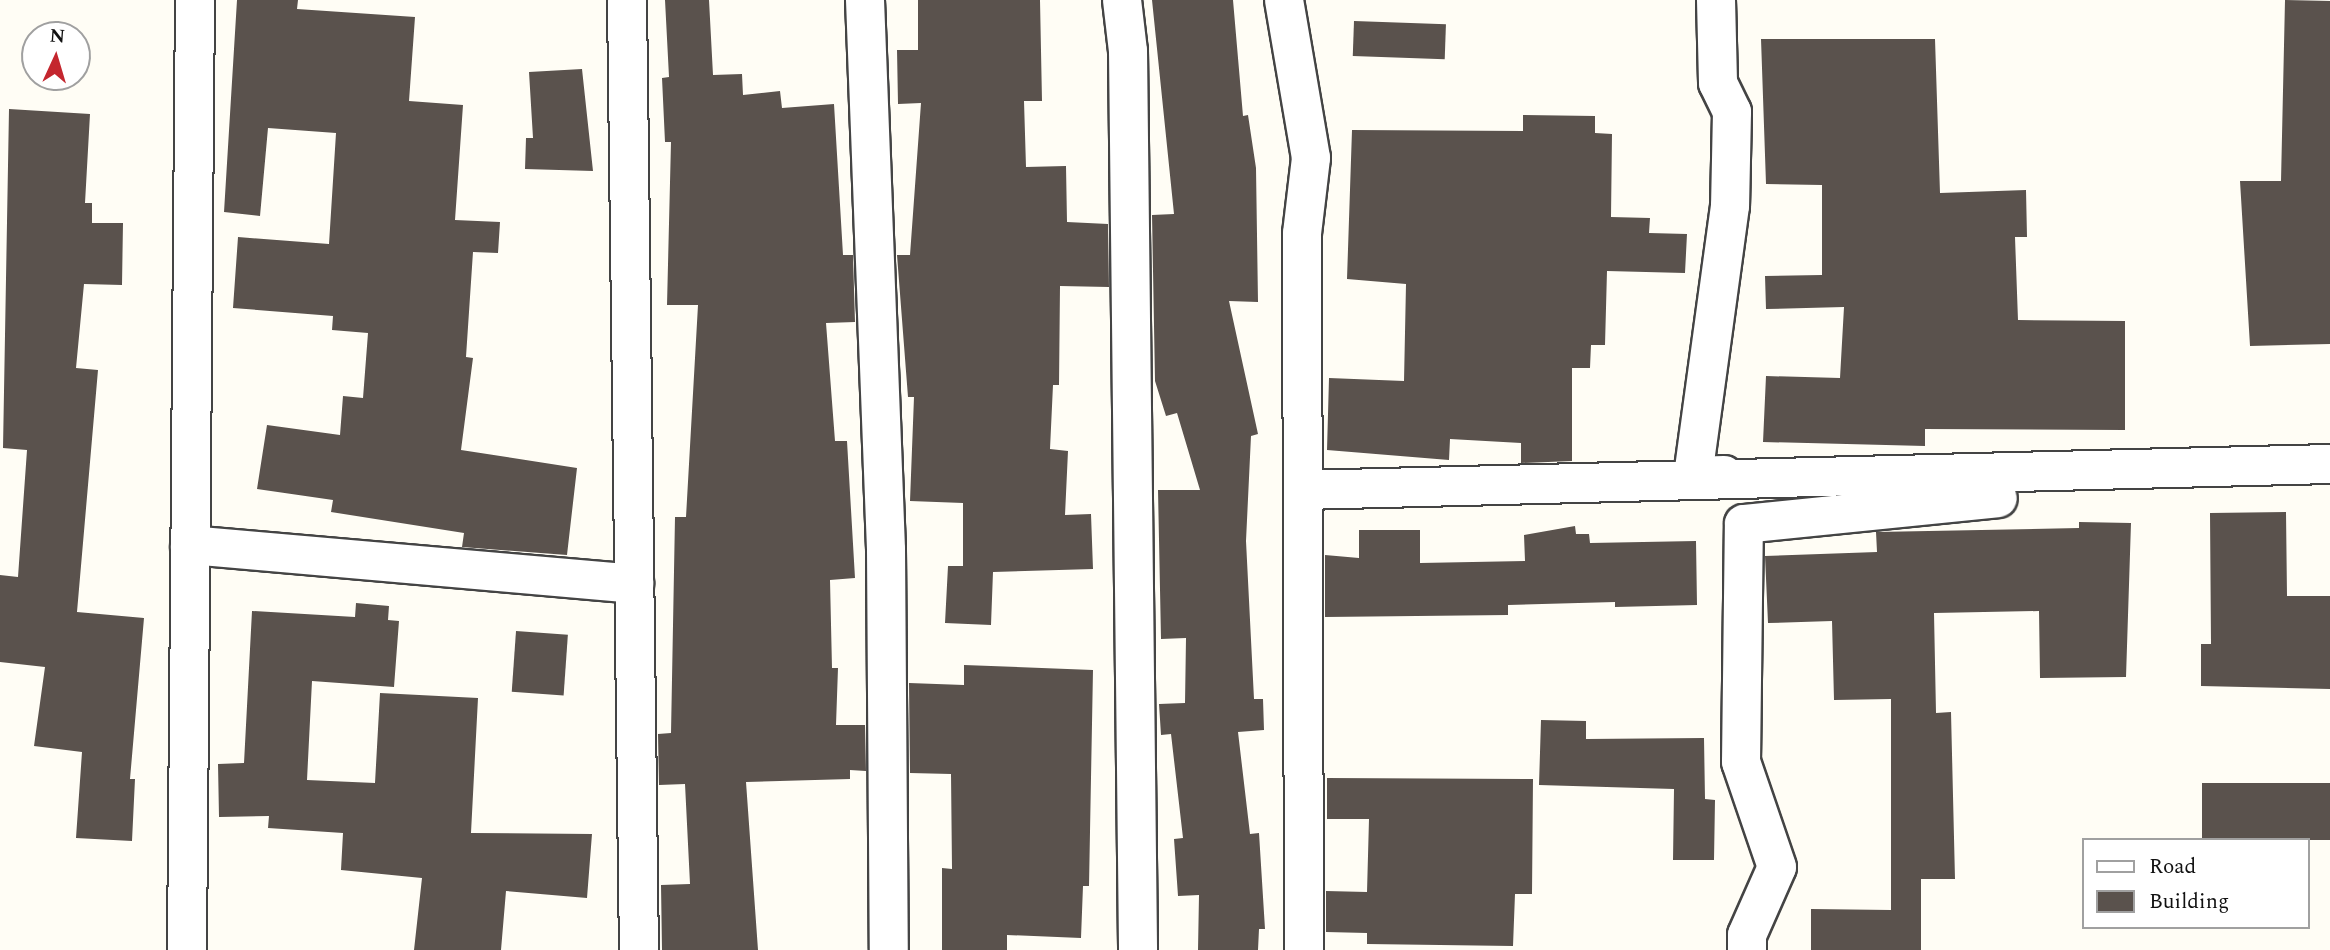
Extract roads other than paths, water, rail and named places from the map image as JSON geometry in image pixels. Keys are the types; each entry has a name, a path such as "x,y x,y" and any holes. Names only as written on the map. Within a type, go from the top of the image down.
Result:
{"street":[{"path":"187,950 195,0"},
{"path":"627,0 639,950"},
{"path":"865,0 886,550 889,950"},
{"path":"1122,0 1128,51 1138,950"},
{"path":"1284,0 1311,158 1303,233 1304,950"},
{"path":"1716,0 1718,83 1732,112 1730,206 1693,475 2147,472"},
{"path":"1303,490 2147,472 2330,464"},
{"path":"1747,950 1747,934 1777,867 1741,762 1744,524 2330,464"},
{"path":"190,545 634,584"}]}
